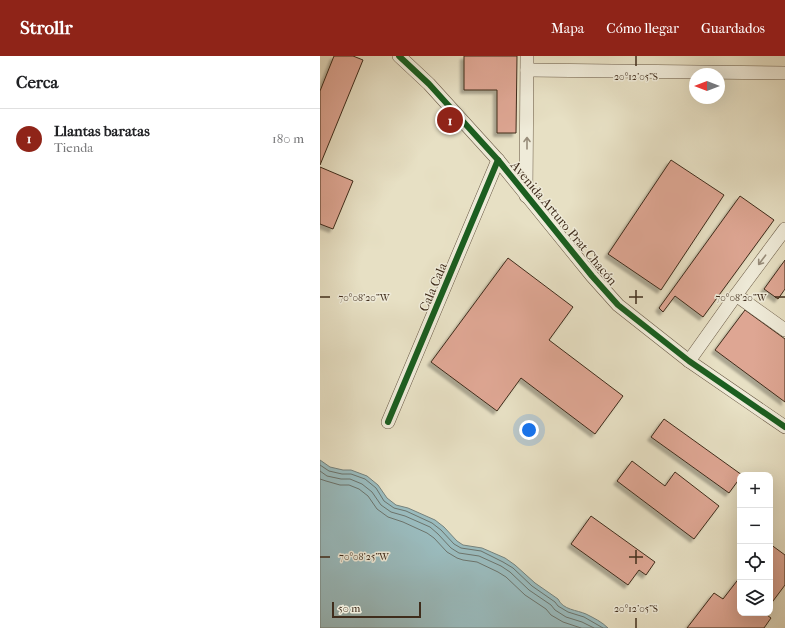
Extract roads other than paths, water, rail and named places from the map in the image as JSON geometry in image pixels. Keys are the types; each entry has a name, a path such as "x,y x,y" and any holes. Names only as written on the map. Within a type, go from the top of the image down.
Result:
{"street":[{"name":"Avenida Arturo Prat Chacón","path":"399,56 429,84 498,160 592,276 618,305 689,360 785,427"},
{"path":"526,196 527,56"},
{"path":"527,70 785,73"},
{"name":"Cala Cala","path":"388,422 498,160"},
{"path":"689,360 785,229"},
{"path":"736,295 785,330"}],"water":[{"path":"320,460 330,467 351,470 367,476 378,485 387,498 396,505 408,508 435,520 463,545 482,548 505,558 535,583 558,599 560,603 567,608 589,616 601,622 608,628 320,628"}],"place":[{"name":"Llantas baratas","path":"450,120"}]}
